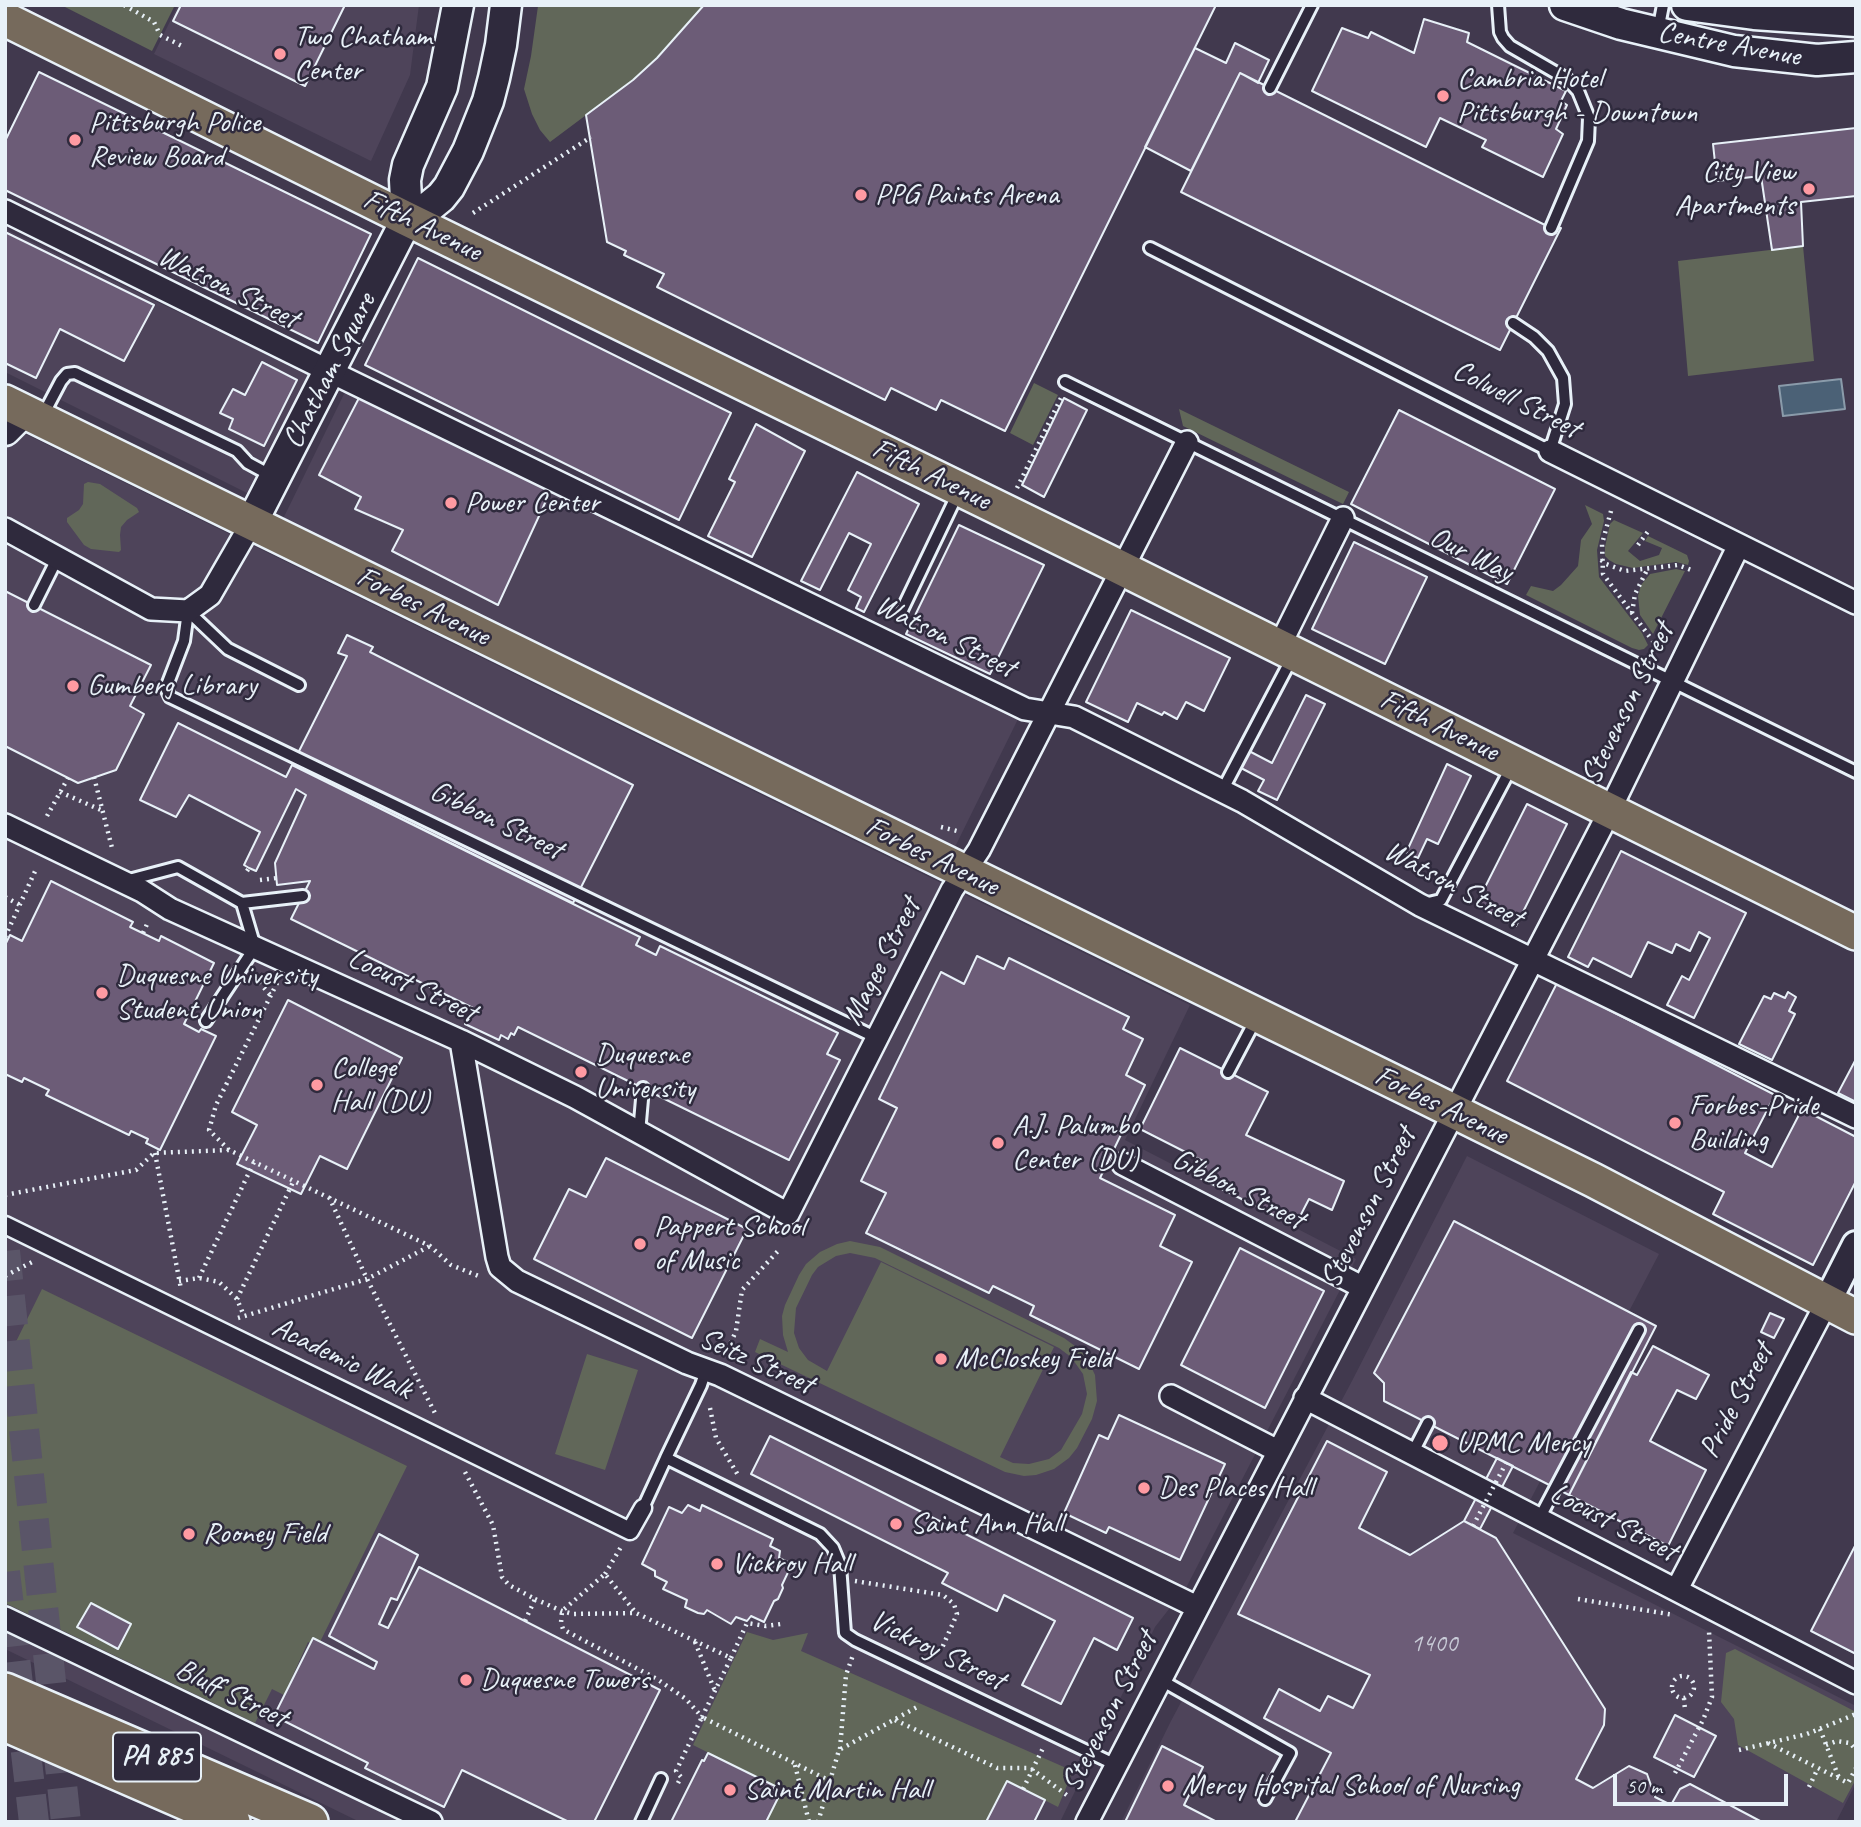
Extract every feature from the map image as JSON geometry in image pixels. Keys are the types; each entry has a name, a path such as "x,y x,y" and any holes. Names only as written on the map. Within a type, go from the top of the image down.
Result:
{"highway":[{"name":"PA 885","path":"5,1691 310,1822"},
{"name":"PA 885","path":"5,1723 232,1822"}],"main road":[{"path":"458,5 442,87 408,165 405,180 407,219 425,210 449,187 468,151 494,78 506,5"},
{"name":"Centre Avenue","path":"1687,5 1754,15 1856,21"},
{"name":"Centre Avenue","path":"1578,7 1660,19 1734,51 1818,60 1856,57"},
{"name":"Fifth Avenue","path":"5,19 407,219 1124,569 1856,933"},
{"name":"Chatham Square","path":"251,523 407,219"},
{"name":"Forbes Avenue","path":"19,416 251,523 1453,1111 1842,1309"}],"street":[{"name":"Watson Street","path":"5,211 1025,709 1074,717 1222,791 1420,905 1856,1117"},
{"name":"Magee Street","path":"788,1214 952,890 979,850 1187,442"},
{"name":"Colwell Street","path":"1550,451 1856,603"},
{"path":"1287,650 1343,519"},
{"path":"5,529 151,609 188,611 210,595 251,523"},
{"name":"Stevenson Street","path":"1087,1822 1609,811 1738,545"},
{"name":"Locust Street","path":"5,825 122,881 170,909 461,1041 575,1097 788,1214"},
{"name":"Seitz Street","path":"461,1041 474,1129 500,1267 517,1281 1197,1607"},
{"name":"Gibbon Street","path":"1123,1164 1362,1287"},
{"name":"Academic Walk","path":"5,1225 630,1531"},
{"name":"Pride Street","path":"1676,1589 1842,1309 1856,1245"},
{"path":"1171,1396 1278,1451"},
{"name":"Locust Street","path":"1305,1398 1856,1683"},
{"path":"630,1531 643,1508"},
{"name":"Bluff Street","path":"5,1618 431,1822"}],"lane":[{"path":"1270,88 1312,5"},
{"path":"1499,5 1500,32 1503,38 1510,46 1567,79 1578,91 1590,118 1588,141 1551,228"},
{"name":"Colwell Street","path":"1150,248 1550,451"},
{"path":"1513,323 1548,351 1563,378 1565,404 1550,451"},
{"path":"19,416 67,374 75,373 237,451 248,463 276,477"},
{"name":"Our Way","path":"1065,382 1856,772"},
{"path":"902,610 960,489"},
{"path":"34,605 58,557"},
{"path":"188,611 228,649 299,685"},
{"name":"Gibbon Street","path":"188,611 184,641 166,688 170,697 877,1038"},
{"path":"1222,791 1287,650"},
{"path":"1420,905 1441,900 1513,763"},
{"path":"122,881 178,867 243,903 303,896"},
{"path":"206,1021 255,947 243,903"},
{"path":"1228,1072 1258,1016"},
{"path":"639,1133 643,1088"},
{"path":"1539,1519 1639,1330"},
{"path":"643,1508 706,1370"},
{"path":"1412,1454 1428,1423"},
{"name":"Vickroy Street","path":"666,1458 820,1534 833,1548 840,1565 845,1633 855,1640 1116,1765"},
{"path":"1159,1679 1290,1753 1265,1799"},
{"path":"641,1822 661,1779"}],"path":[{"path":"124,5 154,22 160,35 182,46"},
{"path":"473,213 590,137"},
{"path":"1017,488 1058,402"},
{"path":"1611,511 1602,544 1602,574 1655,643"},
{"path":"1638,545 1649,530"},
{"path":"1601,559 1606,564 1625,571 1678,565 1691,570"},
{"path":"1632,613 1635,594 1647,570"},
{"path":"94,777 112,848"},
{"path":"47,816 68,778"},
{"path":"60,792 102,810"},
{"path":"5,937 37,867"},
{"path":"260,880 277,878"},
{"path":"5,897 20,905"},
{"path":"143,933 148,922"},
{"path":"255,977 271,996"},
{"path":"280,977 216,1105 209,1130 229,1150 430,1246 451,1265 481,1278 487,1275"},
{"path":"5,1195 136,1170 155,1153 229,1150"},
{"path":"155,1153 179,1281 189,1315"},
{"path":"199,1278 255,1162"},
{"path":"237,1298 294,1180"},
{"path":"329,1197 367,1279 493,1525 502,1577 509,1585 535,1599 573,1614 636,1613"},
{"path":"210,1325 367,1279 430,1246"},
{"path":"5,1276 55,1250"},
{"path":"725,1354 736,1331 742,1290 778,1251"},
{"path":"179,1281 199,1278 219,1282 237,1298 244,1316"},
{"path":"710,1408 716,1438 741,1478"},
{"path":"1473,1526 1506,1463"},
{"path":"562,1611 605,1574 630,1531"},
{"path":"605,1574 636,1613 731,1658"},
{"path":"850,1580 943,1595 954,1604 957,1614 942,1647"},
{"path":"524,1621 535,1599"},
{"path":"1578,1599 1683,1617"},
{"path":"562,1611 563,1629 657,1679 686,1699 702,1717 830,1781"},
{"path":"676,1788 681,1777 676,1771 747,1623 766,1626 781,1624"},
{"path":"1675,1773 1712,1697 1709,1630"},
{"path":"695,1641 715,1691"},
{"path":"818,1822 839,1750 846,1675 854,1654"},
{"path":"1684,1675 1689,1676 1695,1685 1690,1696 1684,1698 1677,1697 1672,1686 1673,1680 1684,1675"},
{"path":"1684,1698 1685,1710"},
{"path":"839,1750 919,1706"},
{"path":"1739,1750 1807,1734 1856,1714"},
{"path":"895,1720 997,1768 1033,1770 1068,1796"},
{"path":"1820,1729 1840,1779"},
{"path":"1024,1789 1051,1733"},
{"path":"1826,1745 1837,1741 1850,1743 1856,1750"},
{"path":"1768,1743 1848,1783 1856,1768"},
{"path":"795,1765 809,1822"},
{"path":"1809,1787 1818,1768"}],"shaded area":[{"path":"178,5 419,5 410,75 371,161 154,54"},
{"path":"5,229 314,377 251,495 5,372"},
{"path":"345,392 1019,717 954,849 281,523"},
{"name":"Duquesne University","path":"5,424 1190,1005 1125,1140 1356,1259 1187,1586 1155,1627 1060,1822 360,1822 5,1649"},
{"name":"UPMC Mercy","path":"1467,1156 1659,1254 1513,1533 1856,1706 1856,1783 1836,1822 1121,1822 1171,1721 1352,1381"}],"green space":[{"path":"61,5 175,5 152,51"},
{"path":"704,5 657,58 633,80 550,142 540,130 524,89 538,6"},
{"path":"1803,246 1814,361 1688,376 1678,261"},
{"path":"1034,383 1058,395 1033,445 1010,433"},
{"path":"1179,409 1349,492 1343,504 1183,426"},
{"path":"84,484 100,484 139,512 121,527 119,552 91,549 84,545 67,522 67,518 83,504"},
{"path":"1585,505 1603,514 1604,521 1597,550 1599,577 1642,633 1648,645 1644,649 1632,648 1526,595 1531,586 1553,591 1578,566 1581,540 1592,524"},
{"path":"1614,520 1643,533 1628,551 1640,561 1659,555 1662,548 1645,541 1648,536 1687,555 1688,565 1676,562 1633,568 1609,560 1605,556 1605,547 1610,524"},
{"path":"1676,569 1685,571 1653,634 1640,615 1638,596 1641,585 1650,574"},
{"name":"McCloskey Field","path":"850,1241 880,1247 1064,1338 1079,1349 1095,1375 1097,1401 1092,1419 1069,1458 1054,1469 1036,1475 1024,1476 1005,1472 755,1352 760,1339 788,1352 783,1335 782,1316 785,1305 806,1264 820,1252","holes":["850,1253 875,1258 1059,1348 1071,1357 1083,1374 1087,1394 1082,1414 1061,1450 1049,1459 1029,1464 1013,1463 1000,1457 1054,1347 881,1262 827,1371 808,1360 799,1348 794,1333 796,1308 812,1275 818,1267 836,1256"]},
{"name":"Rooney Field","path":"42,1289 407,1466 318,1646 308,1642 284,1695 272,1689 255,1723 5,1603 5,1364"},
{"path":"587,1354 638,1370 605,1470 555,1454"},
{"path":"747,1632 773,1640 808,1633 801,1651 1073,1771 1058,1807 1007,1781 986,1822 766,1822 779,1796 772,1793 775,1786 693,1745"},
{"path":"1735,1649 1856,1712 1856,1779 1843,1803 1738,1745 1734,1719 1721,1702 1726,1653"}],"water":[{"path":"1841,379 1845,409 1783,416 1779,386"}],"building":[{"name":"Two Chatham Center","path":"181,5 345,5 305,86 173,21"},
{"name":"PPG Paints Arena","path":"704,5 1216,5 1005,431 941,400 936,410 891,388 885,400 657,287 664,274 624,255 626,251 607,242 586,115 633,80 657,58"},
{"name":"Cambria Hotel Pittsburgh - Downtown","path":"1424,19 1469,33 1467,42 1566,91 1561,101 1567,105 1556,129 1563,134 1543,177 1482,147 1486,140 1440,118 1426,147 1312,91 1342,28 1368,38 1371,32 1414,53"},
{"path":"1235,43 1269,60 1258,83 1240,73 1191,171 1145,147 1195,48 1226,63"},
{"path":"39,72 371,234 318,343 5,190 5,141"},
{"path":"1240,73 1551,228 1561,228 1500,350 1181,192"},
{"name":"City View Apartments","path":"1856,128 1856,196 1801,202 1803,246 1772,250 1761,176 1717,181 1713,144"},
{"path":"5,232 154,305 124,361 60,329 36,378 5,363"},
{"path":"418,258 731,413 679,520 365,365"},
{"path":"262,362 297,380 264,446 229,429 233,419 220,413 233,389 245,395"},
{"name":"Power Center","path":"360,396 551,490 498,605 392,551 403,530 355,509 361,497 319,475"},
{"path":"1064,398 1087,410 1044,497 1022,485"},
{"path":"1399,410 1555,489 1507,584 1351,504"},
{"path":"756,424 805,451 752,557 708,536 735,482 729,479"},
{"path":"857,472 919,504 864,612 856,608 861,597 848,590 871,544 849,533 820,590 801,581"},
{"path":"959,525 1044,565 990,674 906,634"},
{"path":"1354,542 1427,577 1385,664 1312,629"},
{"name":"Gumberg Library","path":"5,591 151,665 130,706 144,714 116,770 78,783 5,746"},
{"path":"1131,610 1230,658 1204,711 1186,702 1177,719 1137,703 1128,722 1086,702"},
{"path":"347,635 373,647 370,652 633,785 573,903 292,765 347,656 338,653"},
{"path":"1306,695 1325,704 1277,800 1258,791 1264,780 1241,768 1249,751 1272,763"},
{"path":"178,723 286,777 292,765 640,937 636,945 656,955 660,946 838,1033 827,1054 840,1060 789,1160 518,1027 514,1035 511,1033 508,1039 501,1035 499,1040 465,1024 473,1008 291,919 310,881 277,885 275,863 306,795 296,789 256,871 249,868 244,865 260,832 189,795 176,817 140,800"},
{"path":"1447,764 1471,776 1438,844 1427,839 1418,858 1406,853"},
{"path":"1527,804 1567,824 1516,926 1476,905"},
{"path":"1621,851 1746,913 1694,1018 1667,1005 1682,976 1689,980 1710,938 1699,932 1690,951 1676,944 1672,953 1648,942 1631,977 1593,958 1588,967 1568,957"},
{"name":"Duquesne University Student Union","path":"51,881 133,922 130,927 159,941 161,936 214,963 184,1024 199,1032 201,1029 216,1036 160,1150 146,1143 148,1139 131,1131 129,1135 46,1095 49,1090 24,1078 22,1082 5,1074 5,945 10,935 22,941"},
{"name":"A.J. Palumbo Center (DU)","path":"977,956 1004,969 1009,958 1129,1017 1123,1029 1143,1039 1126,1075 1145,1085 1100,1178 1175,1215 1160,1246 1192,1262 1139,1369 1030,1315 1034,1306 993,1286 989,1293 866,1233 886,1193 861,1181 897,1108 879,1099 941,972 964,984"},
{"name":"Forbes-Pride Building","path":"1557,983 1775,1095 1745,1153 1772,1167 1802,1109 1856,1137 1856,1181 1813,1265 1713,1214 1724,1192 1507,1081"},
{"path":"1788,992 1796,997 1789,1011 1795,1014 1772,1060 1739,1044 1764,996 1771,999 1774,993 1785,998"},
{"name":"College Hall (DU)","path":"288,1000 402,1058 347,1169 320,1156 301,1194 237,1164 257,1125 232,1112"},
{"path":"1180,1048 1268,1092 1246,1135 1344,1181 1332,1210 1309,1199 1295,1226 1200,1178 1207,1163 1140,1129"},
{"path":"1856,1059 1856,1102 1838,1093"},
{"name":"Pappert School of Music","path":"606,1158 747,1229 692,1338 534,1259 569,1189 586,1197"},
{"path":"1454,1221 1656,1326 1569,1495 1384,1401 1384,1383 1374,1373"},
{"path":"1240,1248 1324,1291 1265,1408 1181,1365"},
{"path":"1770,1313 1784,1319 1774,1338 1761,1332"},
{"path":"1653,1346 1709,1375 1696,1399 1677,1390 1650,1441 1706,1470 1668,1546 1569,1495 1631,1372 1637,1375"},
{"name":"Des Places Hall","path":"1119,1415 1225,1464 1180,1560 1109,1527 1106,1533 1064,1513 1099,1435 1108,1439"},
{"name":"Saint Ann Hall","path":"770,1436 1133,1618 1117,1650 1094,1638 1061,1704 1022,1685 1055,1621 1004,1595 997,1611 942,1583 948,1573 751,1474"},
{"path":"1327,1441 1387,1472 1359,1528 1410,1555 1464,1521 1496,1538 1605,1709 1604,1725 1576,1779 1593,1788 1629,1766 1647,1774 1655,1797 1671,1805 1680,1789 1690,1784 1762,1822 1295,1822 1331,1753 1264,1718 1279,1689 1320,1711 1328,1696 1353,1708 1370,1675 1238,1614"},
{"path":"1497,1458 1513,1466 1480,1529 1464,1521"},
{"name":"Vickroy Hall","path":"688,1505 700,1511 702,1505 773,1539 770,1546 780,1551 779,1558 792,1564 778,1599 774,1601 764,1622 751,1616 747,1621 736,1617 731,1624 707,1610 704,1614 685,1607 687,1600 663,1589 667,1582 655,1576 655,1571 642,1564 669,1507 682,1513"},
{"name":"Duquesne Towers","path":"379,1534 418,1555 397,1600 391,1598 379,1624 388,1628 419,1567 660,1690 594,1822 569,1822 462,1770 444,1807 365,1768 368,1763 274,1716 313,1638 374,1669 377,1662 329,1636"},
{"path":"1856,1544 1856,1654 1811,1631"},
{"path":"91,1603 131,1624 118,1649 77,1627"},
{"path":"1675,1715 1716,1736 1694,1777 1654,1757"},
{"name":"Mercy Hospital School of Nursing","path":"1162,1746 1203,1767 1184,1805 1217,1822 1125,1822"},
{"name":"Saint Martin Hall","path":"708,1753 775,1786 772,1793 779,1796 766,1822 671,1822"},
{"path":"1007,1781 1045,1800 1034,1822 986,1822"}],"tunnel":[{"path":"5,1251 66,1822"},
{"path":"5,1572 34,1822"}],"place":[{"name":"Two Chatham Center","path":"280,54"},
{"name":"Cambria Hotel Pittsburgh - Downtown","path":"1443,96"},
{"name":"Pittsburgh Police Review Board","path":"75,140"},
{"name":"City View Apartments","path":"1809,189"},
{"name":"PPG Paints Arena","path":"861,195"},
{"name":"Power Center","path":"451,503"},
{"name":"Gumberg Library","path":"73,686"},
{"name":"Duquesne University Student Union","path":"102,993"},
{"name":"Duquesne University","path":"581,1072"},
{"name":"College Hall (DU)","path":"317,1085"},
{"name":"Forbes-Pride Building","path":"1675,1123"},
{"name":"A.J. Palumbo Center (DU)","path":"998,1143"},
{"name":"Pappert School of Music","path":"640,1244"},
{"name":"McCloskey Field","path":"941,1359"},
{"name":"UPMC Mercy","path":"1440,1443"},
{"name":"Des Places Hall","path":"1144,1488"},
{"name":"Saint Ann Hall","path":"896,1524"},
{"name":"Rooney Field","path":"189,1534"},
{"name":"Vickroy Hall","path":"717,1564"},
{"name":"Duquesne Towers","path":"466,1680"},
{"name":"Mercy Hospital School of Nursing","path":"1168,1786"},
{"name":"Saint Martin Hall","path":"730,1790"}]}
